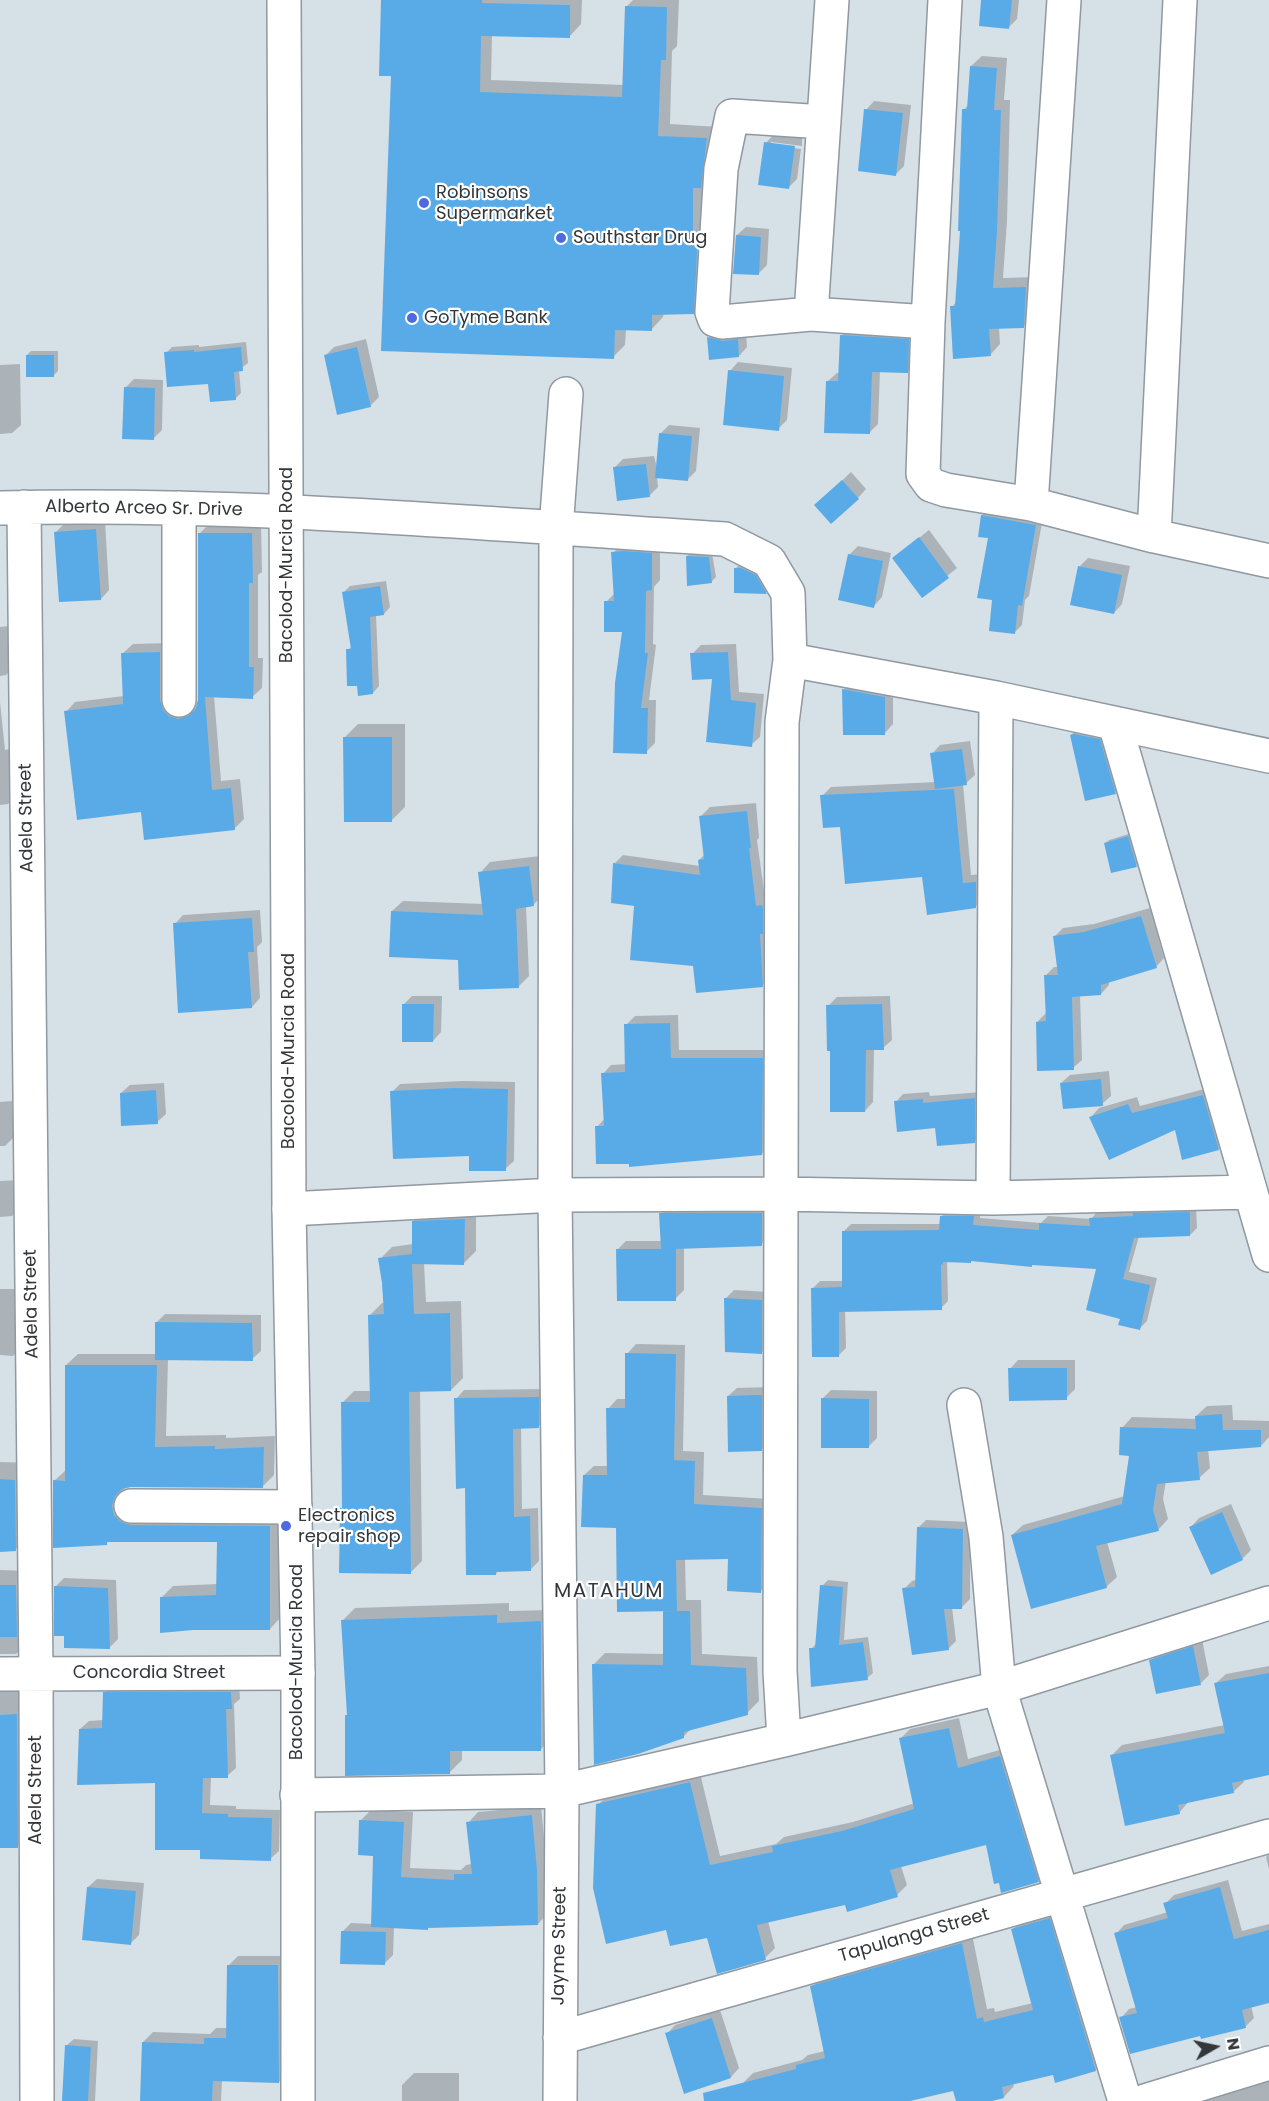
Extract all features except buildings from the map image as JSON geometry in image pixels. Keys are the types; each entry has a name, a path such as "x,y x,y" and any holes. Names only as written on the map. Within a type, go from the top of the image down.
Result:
{"street":[{"name":"Bacolod-Murcia Road","path":"284,0 289,1209 298,1673 298,2101"},
{"path":"811,314 832,0"},
{"path":"945,0 928,322 923,474 931,485 946,490 1031,504 1154,536 1269,561"},
{"path":"1031,504 1064,0"},
{"path":"1154,536 1180,0"},
{"path":"824,122 732,116 721,169 712,312 715,320 722,322 811,314 928,322"},
{"name":"Jayme Street","path":"560,2101 562,1791 555,1195 556,529 566,394"},
{"name":"Alberto Arceo Sr. Drive","path":"12,507 287,511 725,539 769,561 788,593 790,660 782,722 780,1671 784,1740"},
{"name":"Adela Street","path":"12,507 36,1673 37,2101"},
{"path":"179,508 179,700"},
{"path":"790,660 996,698 1269,756"},
{"path":"993,1198 996,698"},
{"path":"1115,724 1269,1255"},
{"path":"289,1209 555,1195 781,1194 993,1198 1250,1192"},
{"path":"964,1405 986,1537 999,1688 1125,2101"},
{"path":"131,1506 295,1507"},
{"path":"297,1795 562,1791 999,1688 1269,1602"},
{"name":"Concordia Street","path":"0,1674 298,1673"},
{"name":"Tapulanga Street","path":"560,2038 1269,1836"},
{"path":"1145,2101 1269,2063"}],"place":[{"name":"Robinsons Supermarket","path":"424,203"},
{"name":"Southstar Drug","path":"561,238"},
{"name":"GoTyme Bank","path":"412,318"},
{"name":"Electronics repair shop","path":"286,1526"}],"district":[{"name":"MATAHUM","path":"609,1592"}]}
